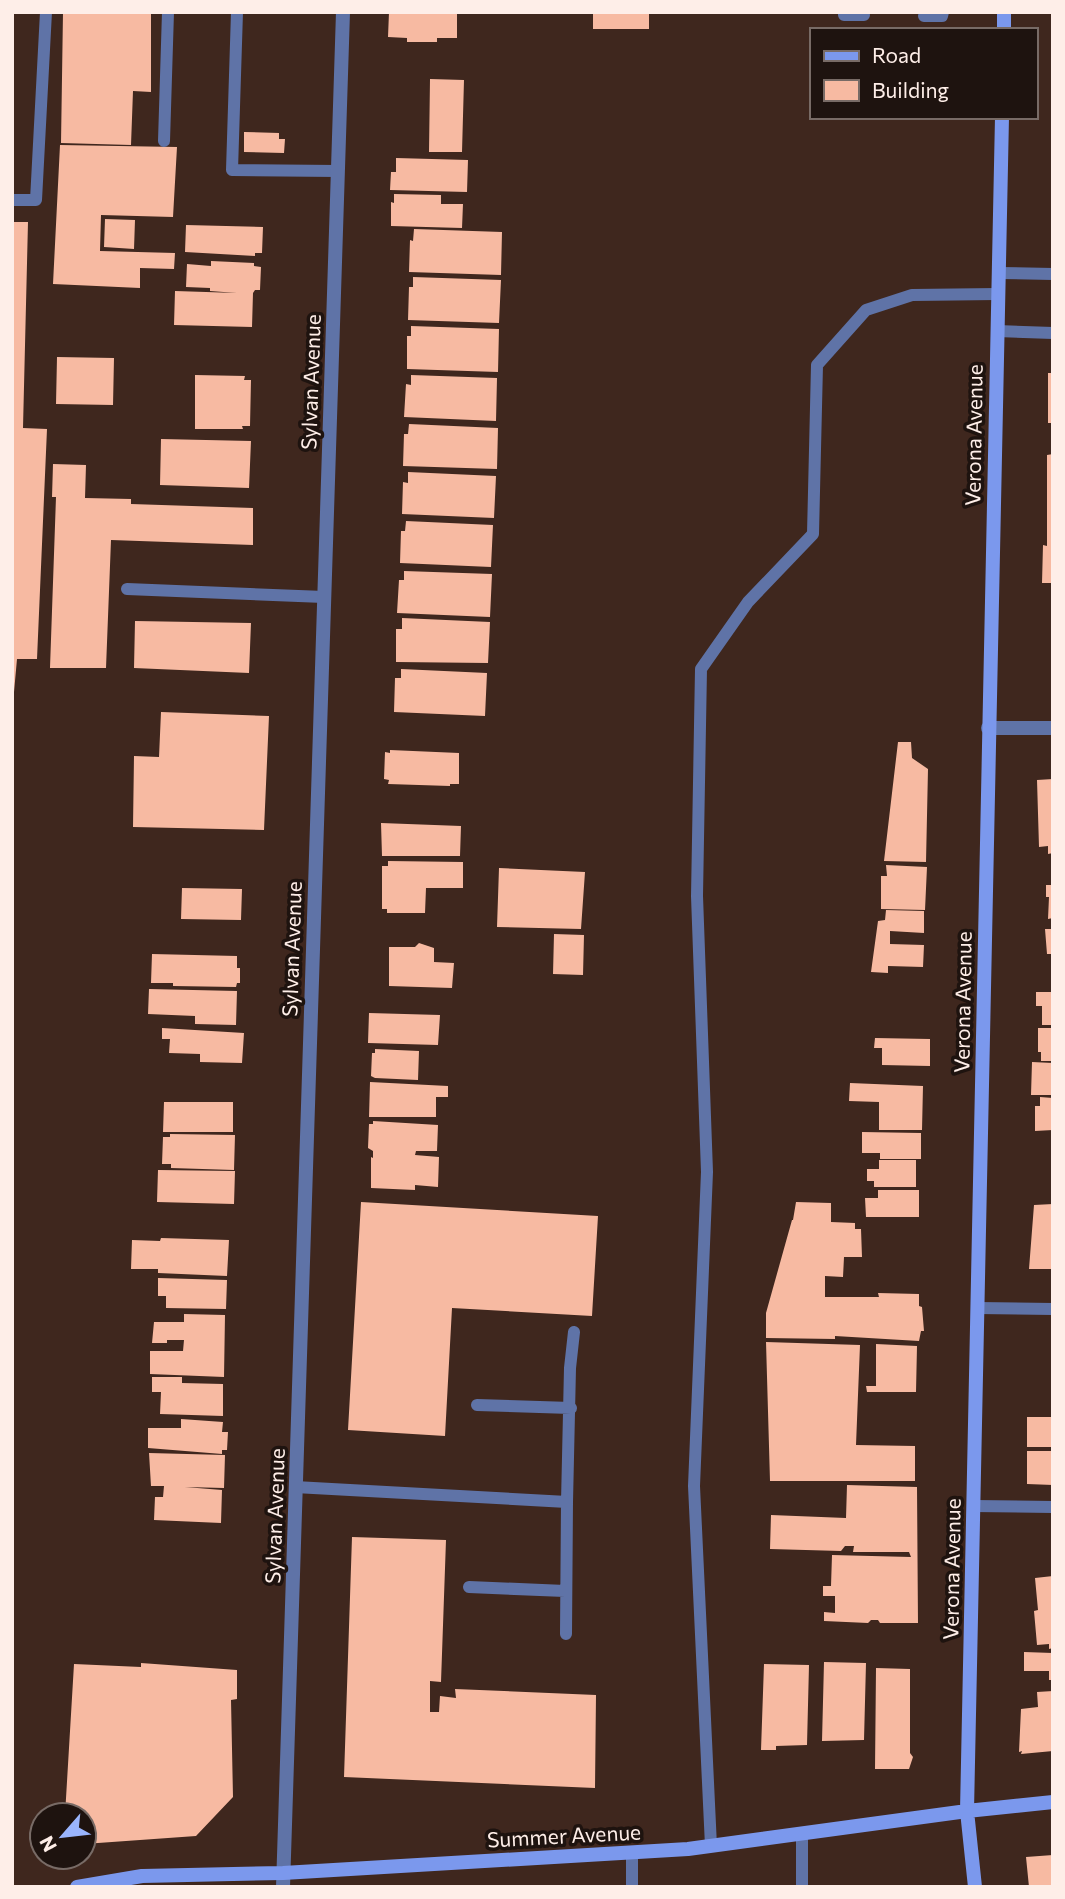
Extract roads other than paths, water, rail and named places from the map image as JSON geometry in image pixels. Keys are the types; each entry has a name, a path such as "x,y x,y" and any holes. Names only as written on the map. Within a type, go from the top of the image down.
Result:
{"street":[{"name":"Sylvan Avenue","path":"283,1880 343,12"},
{"name":"Verona Avenue","path":"975,1887 967,1811 1002,119"},
{"path":"988,728 1053,728"},
{"name":"Summer Avenue","path":"77,1887 142,1876 283,1880 711,1846 1053,1802"}],"lane":[{"path":"12,200 36,200 46,12"},
{"path":"164,141 168,12"},
{"path":"237,12 232,170 338,171"},
{"path":"844,12 844,15 864,15"},
{"path":"924,16 943,16 943,12"},
{"path":"998,273 1053,274"},
{"path":"711,1846 694,1486 707,1172 697,896 701,669 748,602 813,534 817,365 866,310 912,295 998,294"},
{"path":"997,331 1053,333"},
{"path":"127,589 324,597"},
{"path":"977,1308 1053,1309"},
{"path":"566,1634 570,1368 574,1332"},
{"path":"477,1405 570,1408"},
{"path":"295,1487 567,1503"},
{"path":"973,1506 1053,1507"},
{"path":"469,1587 565,1591"},
{"path":"802,1833 802,1887"},
{"path":"632,1852 632,1887"}]}
